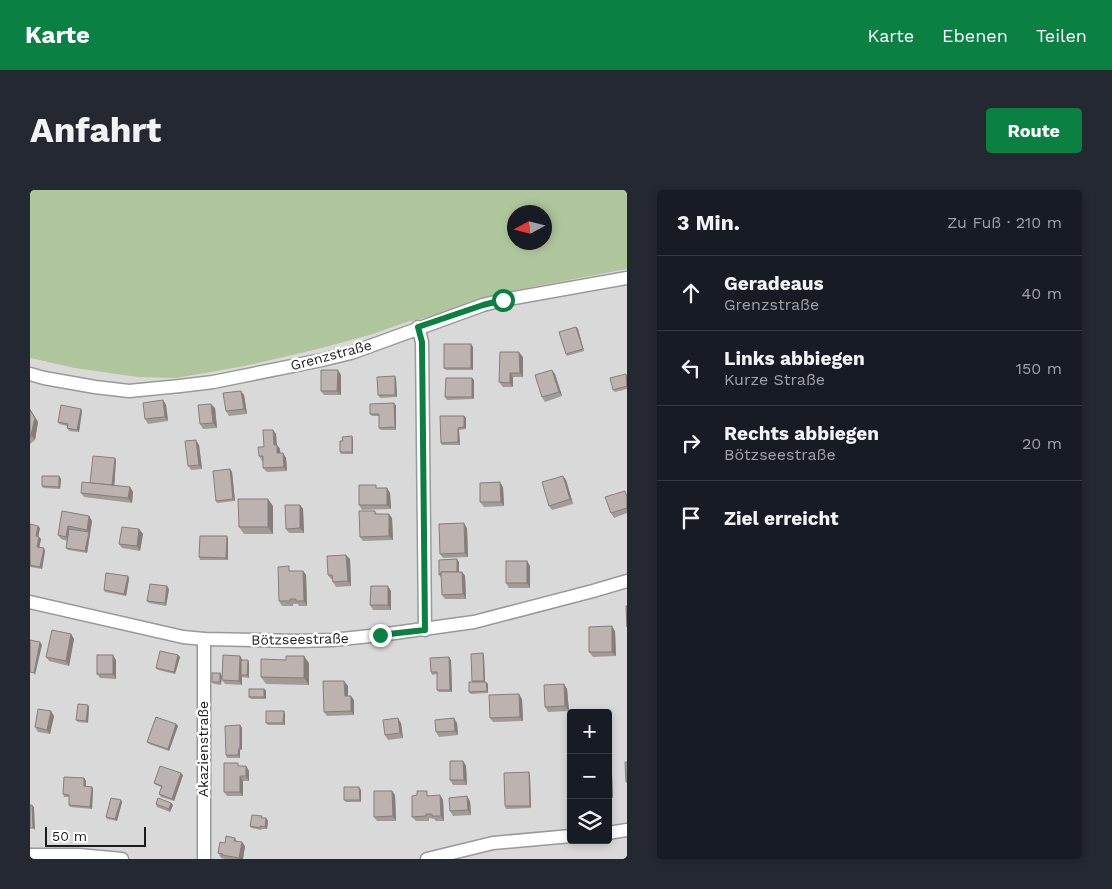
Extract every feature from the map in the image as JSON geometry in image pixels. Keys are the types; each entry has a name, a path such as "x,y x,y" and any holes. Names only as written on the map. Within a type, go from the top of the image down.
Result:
{"street":[{"name":"Grenzstraße","path":"30,374 95,388 129,391 213,382 350,353 483,305 627,278"},
{"path":"418,327 422,342 425,630"},
{"name":"Bötzseestraße","path":"30,602 183,637 204,639 332,640 425,630 474,622 627,581"},
{"name":"Akazienstraße","path":"204,639 204,859"},
{"path":"612,832 627,830"},
{"path":"427,859 493,843 567,836"},
{"path":"30,855 79,855 122,859"}],"shaded area":[{"path":"627,269 627,859 30,859 30,358 74,368 137,377 245,366 370,335 407,322 469,308 502,293"}],"green space":[{"path":"30,190 627,190 627,269 502,293 469,308 407,322 370,335 245,366 176,378 137,377 74,368 30,358"}],"building":[{"path":"576,327 583,349 566,354 559,332"},
{"path":"444,344 471,344 471,368 444,368"},
{"path":"500,352 519,352 520,373 510,373 510,383 499,382"},
{"path":"321,370 338,370 337,391 321,391"},
{"path":"552,370 559,392 542,397 535,375"},
{"path":"626,374 627,386 613,390 610,378"},
{"path":"395,376 395,395 378,395 377,377"},
{"path":"446,378 472,378 472,397 445,397"},
{"path":"241,391 244,409 226,411 223,393"},
{"path":"163,400 165,417 145,419 143,403"},
{"path":"394,403 395,427 379,428 379,414 370,414 370,404"},
{"path":"211,404 213,423 200,424 198,405"},
{"path":"61,405 81,409 77,430 67,428 68,424 58,422"},
{"path":"30,410 35,418 30,437"},
{"path":"440,416 464,416 464,427 458,428 458,442 441,443"},
{"path":"263,430 273,430 274,445 277,445 277,453 283,453 284,467 263,468 263,456 259,456 258,447 264,447"},
{"path":"352,436 352,452 340,452 340,441 343,441 342,437"},
{"path":"196,440 199,465 188,466 185,441"},
{"path":"93,456 115,458 112,485 90,483"},
{"path":"230,469 233,499 216,501 213,471"},
{"path":"42,476 59,476 59,487 42,486"},
{"path":"563,476 570,499 549,506 542,482"},
{"path":"82,482 130,487 128,498 81,493"},
{"path":"500,482 501,502 480,502 480,483"},
{"path":"359,485 376,485 376,488 387,488 387,505 359,505"},
{"path":"625,491 627,508 611,513 605,497"},
{"path":"238,499 268,499 268,527 239,527"},
{"path":"285,505 300,505 300,528 286,529"},
{"path":"62,511 89,516 87,530 68,526 66,537 58,535"},
{"path":"359,511 375,511 375,514 389,514 389,536 360,537"},
{"path":"464,523 465,553 440,554 439,524"},
{"path":"30,524 38,526 36,536 39,537 37,547 44,548 40,567 30,565"},
{"path":"122,527 139,529 137,546 119,544"},
{"path":"69,529 89,532 85,551 66,548"},
{"path":"200,536 227,536 226,558 199,557"},
{"path":"346,555 348,581 333,582 332,575 328,575 327,556"},
{"path":"457,559 457,572 441,572 439,575 439,560"},
{"path":"506,561 527,561 527,583 506,583"},
{"path":"289,566 289,571 303,571 304,601 290,599 290,601 279,601 278,567"},
{"path":"441,572 462,572 463,594 442,595"},
{"path":"106,573 128,576 124,594 104,590"},
{"path":"150,584 167,586 165,603 147,601"},
{"path":"371,586 388,586 388,605 370,605"},
{"path":"612,626 612,652 589,652 589,627"},
{"path":"52,630 71,634 66,661 46,657"},
{"path":"30,640 40,642 34,673 30,672"},
{"path":"160,651 178,655 174,672 156,668"},
{"path":"483,653 484,681 472,681 471,654"},
{"path":"97,655 113,655 113,674 97,674"},
{"path":"223,655 240,656 239,681 222,680"},
{"path":"286,656 304,656 304,678 261,677 261,659 286,660"},
{"path":"449,657 450,690 437,690 437,672 431,672 430,658"},
{"path":"241,660 248,660 247,675 241,675"},
{"path":"212,673 220,673 220,682 212,682"},
{"path":"323,681 344,681 345,696 351,696 351,711 324,712"},
{"path":"469,682 486,682 487,691 469,692"},
{"path":"564,684 565,706 545,707 544,685"},
{"path":"249,689 264,689 264,697 249,697"},
{"path":"519,694 520,717 490,718 489,695"},
{"path":"78,704 88,705 86,721 76,720"},
{"path":"38,709 51,711 47,730 35,727"},
{"path":"266,711 284,711 283,723 266,723"},
{"path":"156,717 176,724 168,749 147,742"},
{"path":"398,718 400,733 385,735 383,720"},
{"path":"454,718 455,731 436,732 435,720"},
{"path":"240,725 240,748 238,755 226,755 225,726"},
{"path":"450,761 463,761 464,780 450,780"},
{"path":"625,762 627,762 627,782 626,782"},
{"path":"224,763 238,763 238,766 246,766 246,776 240,776 240,792 224,792"},
{"path":"160,766 181,773 172,799 159,794 162,786 154,783"},
{"path":"529,772 530,806 505,806 504,773"},
{"path":"64,777 84,778 84,786 92,787 90,807 69,805 69,795 63,794"},
{"path":"344,787 359,787 360,800 344,800"},
{"path":"374,791 392,791 393,816 374,817"},
{"path":"417,791 427,791 427,796 440,795 441,816 426,814 426,816 412,817 412,796 417,795"},
{"path":"467,796 468,810 450,811 449,798"},
{"path":"111,798 121,800 115,819 106,817"},
{"path":"158,798 171,803 169,809 156,804"},
{"path":"30,805 32,805 33,828 30,828"},
{"path":"252,815 266,818 265,827 250,826"},
{"path":"226,836 235,838 234,841 242,842 239,858 218,853 220,842 225,843"}],"route":[{"path":"380,635 425,630 422,342 418,327 503,300"}]}
